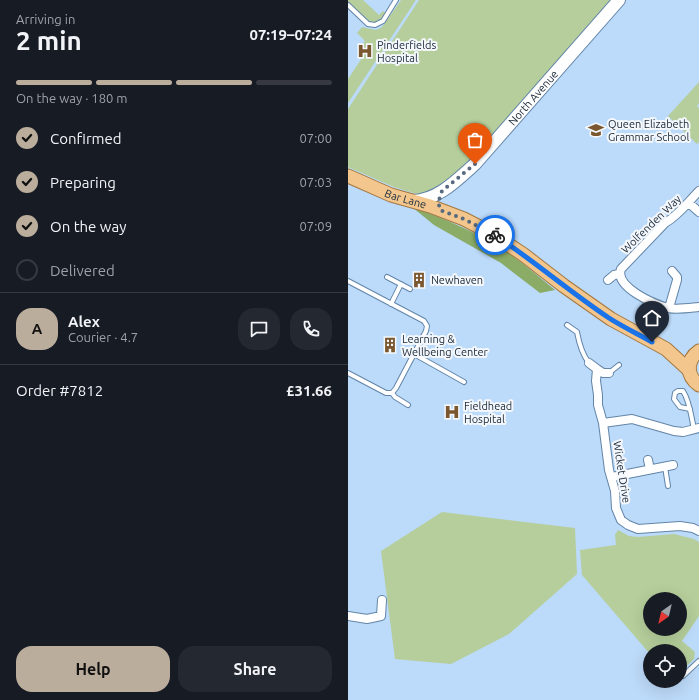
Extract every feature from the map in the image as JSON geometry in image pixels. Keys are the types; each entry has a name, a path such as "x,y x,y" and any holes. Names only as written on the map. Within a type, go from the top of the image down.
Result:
{"main road":[{"name":"Bar Lane","path":"348,176 391,195 464,219 491,233 524,255 564,286 611,319 666,349 689,370 692,378 699,386"},
{"name":"Bar Lane","path":"666,349 699,351"},
{"path":"689,370 691,359 699,351"}],"street":[{"name":"North Avenue","path":"410,201 428,199 442,191 475,164 619,0"},
{"path":"440,210 439,201 442,191"},
{"name":"Wolfenden Way","path":"608,280 614,275 619,274 621,269 665,223 672,219 690,203 699,191"},
{"path":"690,203 699,212"},
{"path":"669,308 678,280 672,271"},
{"path":"619,274 621,279 631,290 651,302 669,308 699,307"},
{"path":"589,363 603,373 609,373"},
{"name":"Wicket Drive","path":"597,369 596,381 598,405 603,423 609,470 615,491 616,508 621,520 638,529 680,526 693,528 699,532"},
{"path":"603,423 632,419 674,431 684,432 696,428"},
{"path":"612,477 649,464 669,466"},
{"path":"348,616 367,619 380,616 382,600"}],"lane":[{"path":"348,5 368,24 375,25 383,21 396,0"},
{"path":"387,277 410,289"},
{"path":"348,281 424,321 427,326 414,354 392,393"},
{"path":"391,304 401,284"},
{"path":"567,325 577,332 584,357 589,363"},
{"path":"414,354 464,382"},
{"path":"609,373 619,365"},
{"path":"348,373 386,393 392,393 395,397 408,405"},
{"path":"690,409 678,405 674,399 675,393 678,391 683,391 687,397 696,428"},
{"path":"668,486 669,466"},
{"path":"687,672 699,661"}],"green space":[{"path":"348,0 363,0 379,15 383,11 386,13 378,22 371,23 348,3"},
{"path":"401,0 416,0 348,103 348,79 366,52 362,44 365,41 357,33 362,27 376,30 382,27"},
{"path":"419,0 613,0 465,169 446,185 420,195 394,187 348,167 348,109"},
{"path":"699,82 699,103 697,106 699,108 699,142 697,144 668,116"},
{"path":"412,207 459,226 493,243 517,259 555,290 540,293 501,263 434,225"},
{"path":"442,512 575,528 577,574 509,634 451,664 395,659 381,551"},
{"path":"618,530 629,536 638,537 674,534 694,539 699,542 699,616 687,634 687,592 643,592 643,636 685,636 682,641 686,644 643,644 643,646 582,575 580,550 616,545 615,535"},
{"path":"687,645 695,652 694,659 687,666"}],"way so far":[{"path":"475,164 442,191 439,201 440,210 464,219 495,235"}],"place":[{"name":"Pinderfields Hospital","path":"365,51"},
{"name":"Queen Elizabeth Grammar School","path":"596,130"},
{"name":"Newhaven","path":"419,280"},
{"name":"Learning & Wellbeing Center","path":"390,345"},
{"name":"Fieldhead Hospital","path":"452,412"}],"route":[{"path":"495,235 611,319 652,342"}]}
